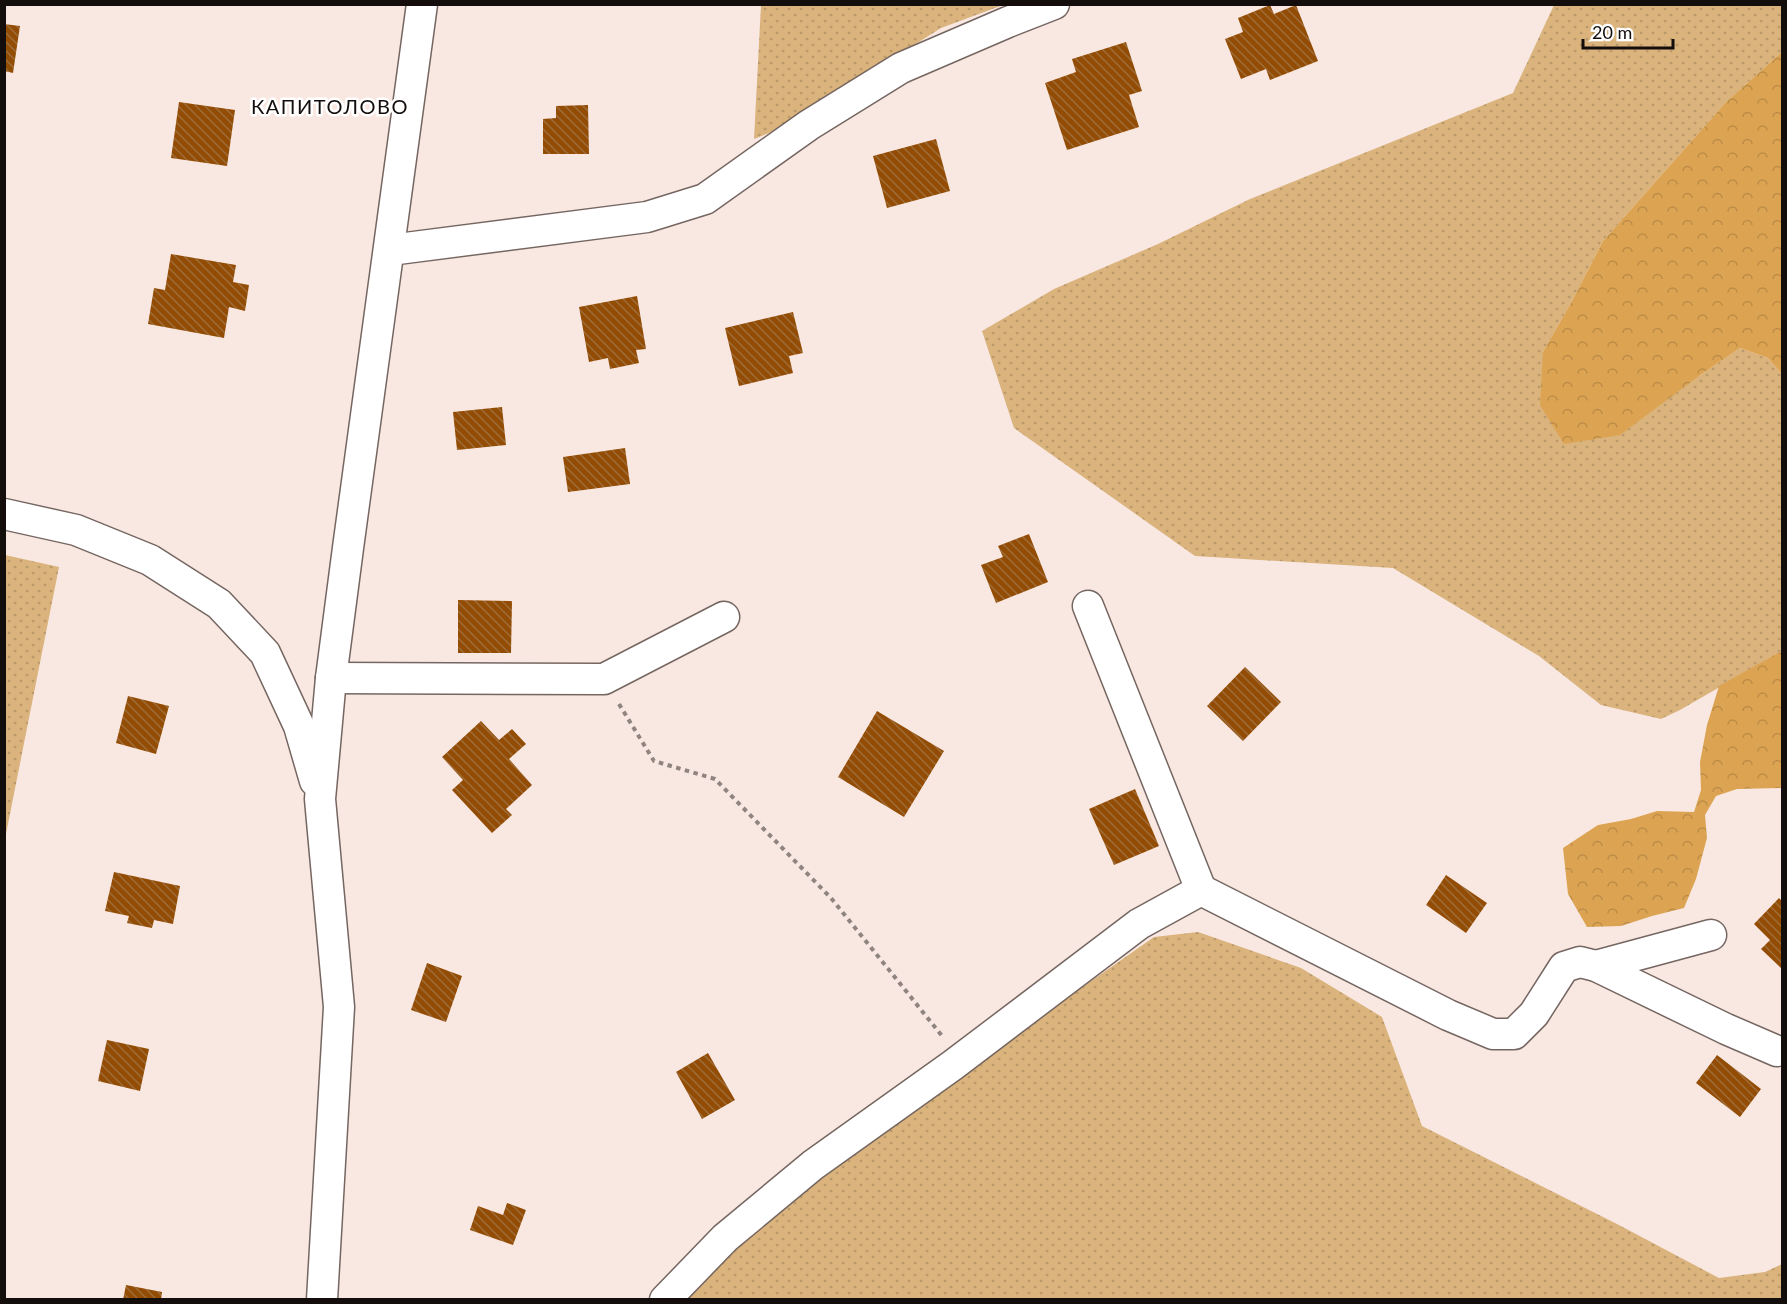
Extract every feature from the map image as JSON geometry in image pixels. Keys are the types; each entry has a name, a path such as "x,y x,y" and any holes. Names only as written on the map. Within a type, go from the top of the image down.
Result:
{"street":[{"path":"322,1299 339,1007 320,799 331,678 422,4"},
{"path":"390,250 647,217 705,200 809,125 901,68 1054,4"},
{"path":"4,514 76,530 150,560 219,604 265,653 299,726 320,799"},
{"path":"1088,606 1202,890 1384,983 1493,1034 1514,1034 1534,1014 1564,967 1580,962 1596,966 1777,1051"},
{"path":"331,678 604,679 724,617"},
{"path":"665,1299 725,1238 813,1165 960,1059 1139,924 1202,890"},
{"path":"1596,966 1711,935"}],"path":[{"path":"604,679 654,761 715,779 831,898 960,1059"}],"shaded area":[{"path":"761,5 1003,5 941,28 784,127 754,139"},
{"path":"1554,5 1782,5 1782,52 1726,102 1603,241 1543,352 1699,376 1740,348 1768,358 1782,374 1782,651 1661,719 1601,705 1539,656 1393,568 1195,556 1014,428 982,331 1054,289 1158,244 1250,199 1513,93"},
{"path":"4,555 59,567 5,839"},
{"path":"1198,932 1301,968 1382,1017 1422,1126 1719,1278 1765,1272 1782,1264 1782,1300 680,1300 833,1162 1154,937"}],"green space":[{"path":"1782,52 1782,374 1768,358 1740,348 1620,435 1564,444 1540,405 1543,352 1603,241 1726,102"},
{"path":"1782,651 1782,788 1737,789 1716,796 1705,815 1707,838 1696,879 1684,908 1621,926 1587,927 1568,894 1563,848 1598,825 1657,811 1694,812 1701,790 1700,762 1707,725 1719,686"}],"building":[{"path":"1270,5 1274,14 1296,5 1318,61 1270,80 1266,69 1241,79 1225,39 1243,32 1238,18"},
{"path":"4,24 20,26 13,73 4,71"},
{"path":"1126,42 1142,91 1129,95 1139,127 1067,150 1045,83 1076,72 1072,59"},
{"path":"179,102 235,110 227,166 171,158"},
{"path":"588,105 589,154 543,154 543,119 556,118 556,106"},
{"path":"936,139 950,191 887,208 873,156"},
{"path":"171,254 236,265 233,282 249,285 245,311 229,307 224,338 148,324 154,288 165,290"},
{"path":"637,296 646,349 636,350 639,363 610,369 608,358 589,362 579,307"},
{"path":"793,312 803,353 789,356 793,373 739,386 725,328"},
{"path":"502,407 506,445 457,450 453,412"},
{"path":"625,448 630,484 568,492 563,457"},
{"path":"1029,534 1048,582 996,603 981,565 1003,557 998,546"},
{"path":"458,600 512,601 511,653 458,653"},
{"path":"1245,667 1281,702 1243,741 1207,706"},
{"path":"128,696 169,706 156,754 116,743"},
{"path":"877,711 944,751 904,817 838,777"},
{"path":"481,721 499,740 512,729 526,744 509,759 532,785 506,809 512,815 492,833 452,790 463,780 442,757"},
{"path":"1135,789 1159,846 1114,865 1089,809"},
{"path":"114,872 180,886 173,924 154,920 152,928 127,923 129,916 105,911"},
{"path":"1446,875 1487,903 1466,933 1426,905"},
{"path":"1779,898 1782,901 1781,968 1761,949 1770,940 1754,924"},
{"path":"427,963 462,976 446,1022 411,1010"},
{"path":"107,1040 149,1049 140,1091 98,1081"},
{"path":"708,1053 735,1100 702,1119 676,1072"},
{"path":"1717,1055 1761,1089 1740,1117 1696,1083"},
{"path":"507,1203 526,1210 513,1245 470,1230 478,1206 503,1215"},
{"path":"126,1285 162,1292 161,1300 123,1300"}],"district":[{"name":"КАПИТОЛОВО","path":"330,106"}]}
